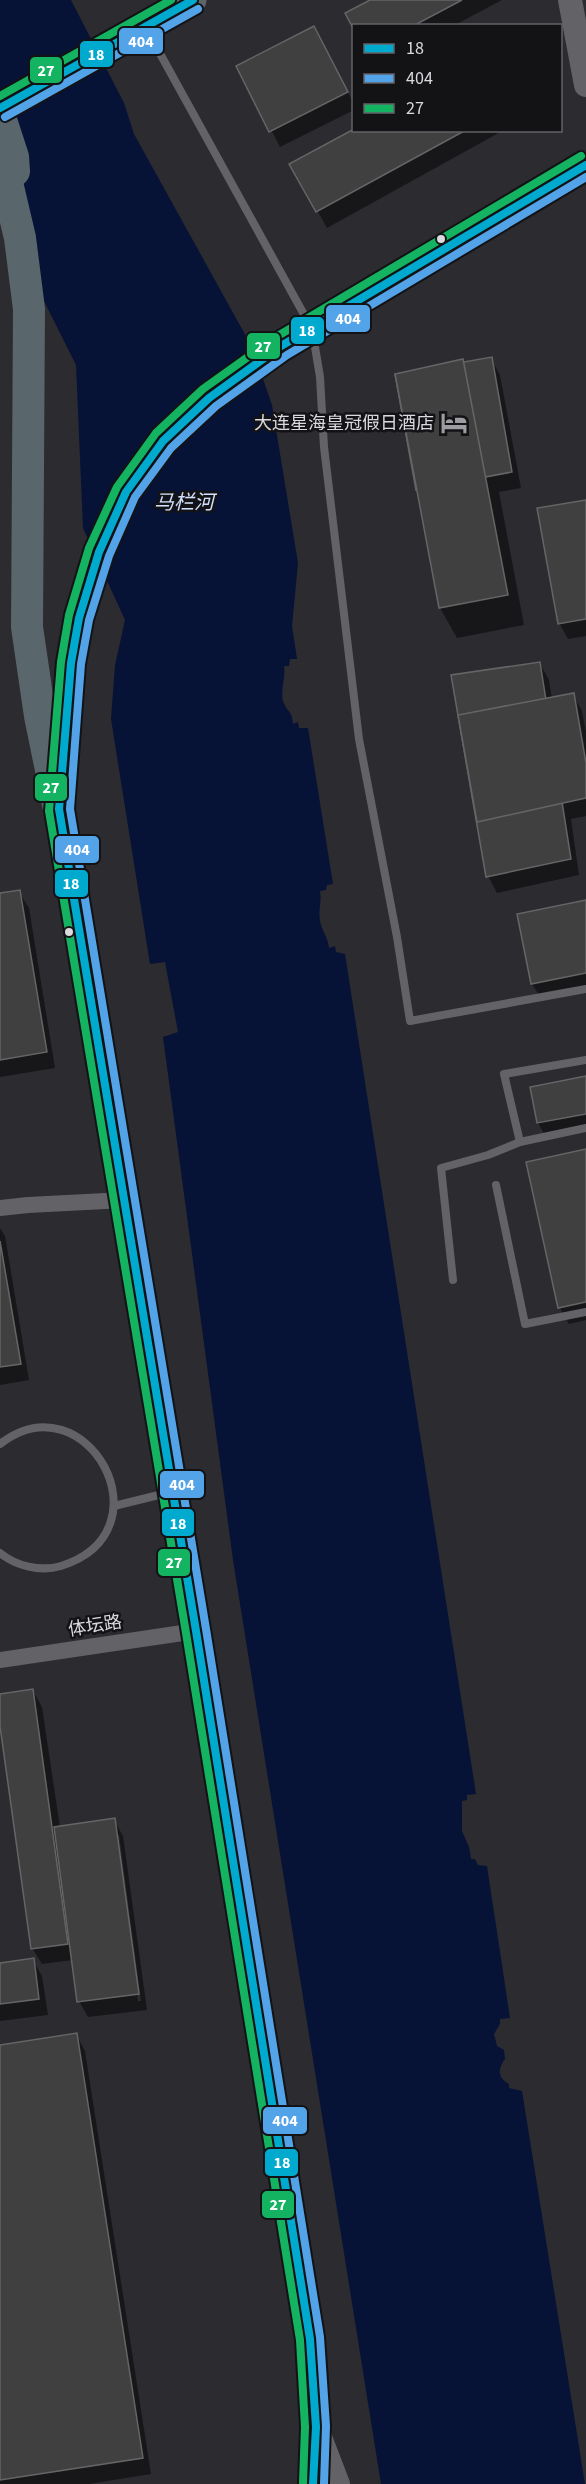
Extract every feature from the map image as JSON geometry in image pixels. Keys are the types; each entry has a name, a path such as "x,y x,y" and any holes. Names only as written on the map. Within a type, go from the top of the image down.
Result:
{"highway":[{"path":"0,117 13,157 29,309 27,627 40,716 59,809"},
{"path":"0,153 20,238"}],"main road":[{"path":"0,108 193,0"},
{"path":"570,0 586,85"},
{"path":"0,93 32,90"},
{"path":"313,2484 316,2427 310,2339 196,1631 171,1492 125,1200 59,809 71,663 79,618 99,552 126,492 163,441 209,398 281,346 586,165"},
{"path":"316,2427 338,2484"}],"street":[{"path":"0,1208 125,1200"},
{"name":"体坛路","path":"0,1660 196,1631"}],"lane":[{"path":"138,31 312,329 320,377 324,447 359,739 397,937 410,1021 586,989"},
{"path":"520,1142 504,1074 586,1060"},
{"path":"453,1280 441,1168 488,1155 520,1142 586,1128"},
{"path":"496,1185 525,1324 586,1312"},
{"path":"0,1444 23,1431 46,1428 68,1432 88,1444 103,1462 112,1483 114,1506 107,1528 94,1547 75,1561 53,1568 30,1568 0,1553"},
{"path":"114,1506 171,1492"}],"water":[{"name":"马栏河","path":"0,0 71,0 124,103 134,134 252,347 272,405 298,563 292,626 297,659 290,659 289,666 284,666 282,697 292,716 293,724 298,722 299,728 308,728 333,884 327,885 326,890 320,891 320,921 329,948 335,946 336,952 345,954 476,1794 467,1795 467,1800 462,1801 462,1831 471,1859 475,1859 478,1865 487,1866 510,2018 500,2019 500,2024 494,2034 497,2046 504,2050 505,2059 500,2073 502,2079 509,2084 509,2088 522,2091 585,2484 381,2484 233,1560 163,1037 178,1032 165,962 150,964 111,719 115,665 125,620 83,528 76,365 0,213"}],"building":[{"path":"370,0 462,0 417,24 352,24 352,26 345,13"},
{"path":"314,26 348,92 269,132 236,66"},
{"path":"352,130 352,132 462,132 316,212 289,164"},
{"name":"大连星海皇冠假日酒店","path":"492,357 512,472 416,490 395,374"},
{"path":"463,359 508,595 439,608 395,374"},
{"path":"586,500 586,619 558,624 537,508"},
{"path":"540,662 571,859 486,877 451,675"},
{"path":"574,693 586,763 586,798 477,822 458,715"},
{"path":"20,890 47,1052 0,1060 0,893"},
{"path":"586,900 586,973 531,984 517,914"},
{"path":"586,1076 586,1114 537,1123 530,1087"},
{"path":"586,1149 586,1302 558,1308 526,1162"},
{"path":"0,1241 21,1364 0,1367"},
{"path":"33,1689 68,1944 31,1949 0,1726 0,1694"},
{"path":"115,1818 139,1994 77,2002 54,1827"},
{"path":"34,1958 39,1999 0,2004 0,1963"},
{"path":"77,2033 143,2458 0,2480 0,2045"}],"transit line":[{"name":"27","path":"0,96 171,0"},
{"name":"18","path":"0,108 193,0"},
{"name":"404","path":"5,117 198,9"},
{"name":"27","path":"303,2483 305,2427 300,2340 186,1633 49,811 61,662 69,615 89,548 117,487 156,433 203,389 276,337 581,156"},
{"name":"18","path":"313,2484 316,2427 310,2339 196,1631 59,809 71,663 79,618 99,552 126,492 163,441 209,398 281,346 586,165"},
{"name":"404","path":"324,2484 326,2426 320,2337 206,1629 70,809 81,664 89,620 109,556 135,497 171,448 216,406 287,355 586,177"}],"place":[{"name":"大连星海皇冠假日酒店","path":"454,423"}]}
